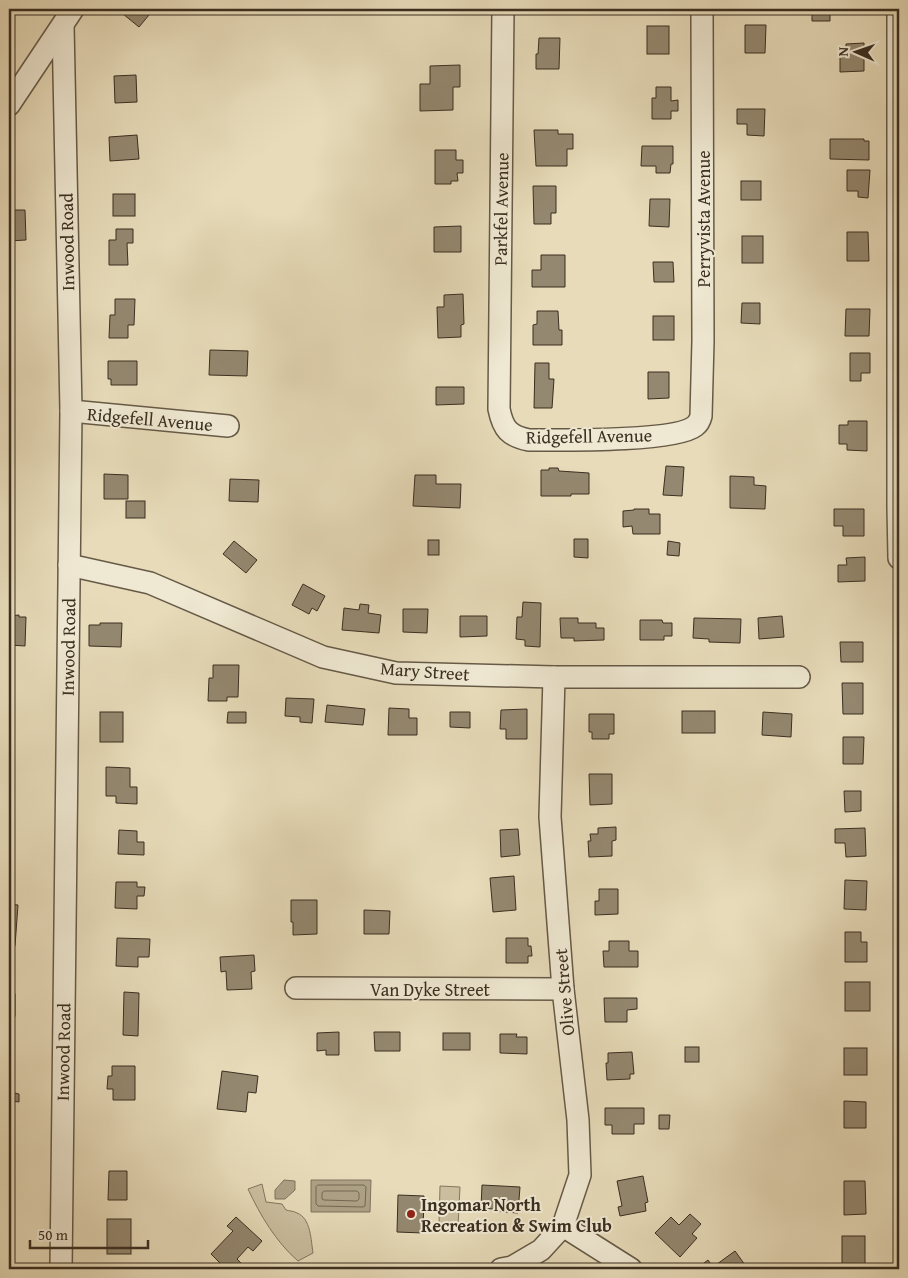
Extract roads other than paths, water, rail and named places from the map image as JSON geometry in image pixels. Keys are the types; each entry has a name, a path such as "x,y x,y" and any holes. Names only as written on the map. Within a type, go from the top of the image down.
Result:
{"street":[{"name":"Parkfel Avenue","path":"499,409 503,9"},
{"name":"Perryvista Avenue","path":"694,426 699,422 701,416 704,341 702,9"},
{"path":"898,9 899,558"},
{"path":"9,105 68,17"},
{"name":"Inwood Road","path":"61,1269 71,411 68,17"},
{"name":"Ridgefell Avenue","path":"499,409 502,422 515,438 529,440 627,438 673,433 694,426"},
{"name":"Ridgefell Avenue","path":"71,411 228,426"},
{"name":"Mary Street","path":"69,565 150,583 323,656 396,673 554,677 799,677"},
{"name":"Olive Street","path":"501,1269 512,1267 541,1250 563,1226 580,1174 578,1120 563,989 550,817 554,677"},
{"name":"Van Dyke Street","path":"296,988 563,989"},
{"path":"563,1226 631,1269"}],"water":[{"path":"284,1180 295,1181 295,1190 285,1199 275,1199 275,1190"},
{"path":"311,1180 371,1180 370,1212 311,1212"}],"place":[{"name":"Ingomar North Recreation & Swim Club","path":"411,1214"}]}
